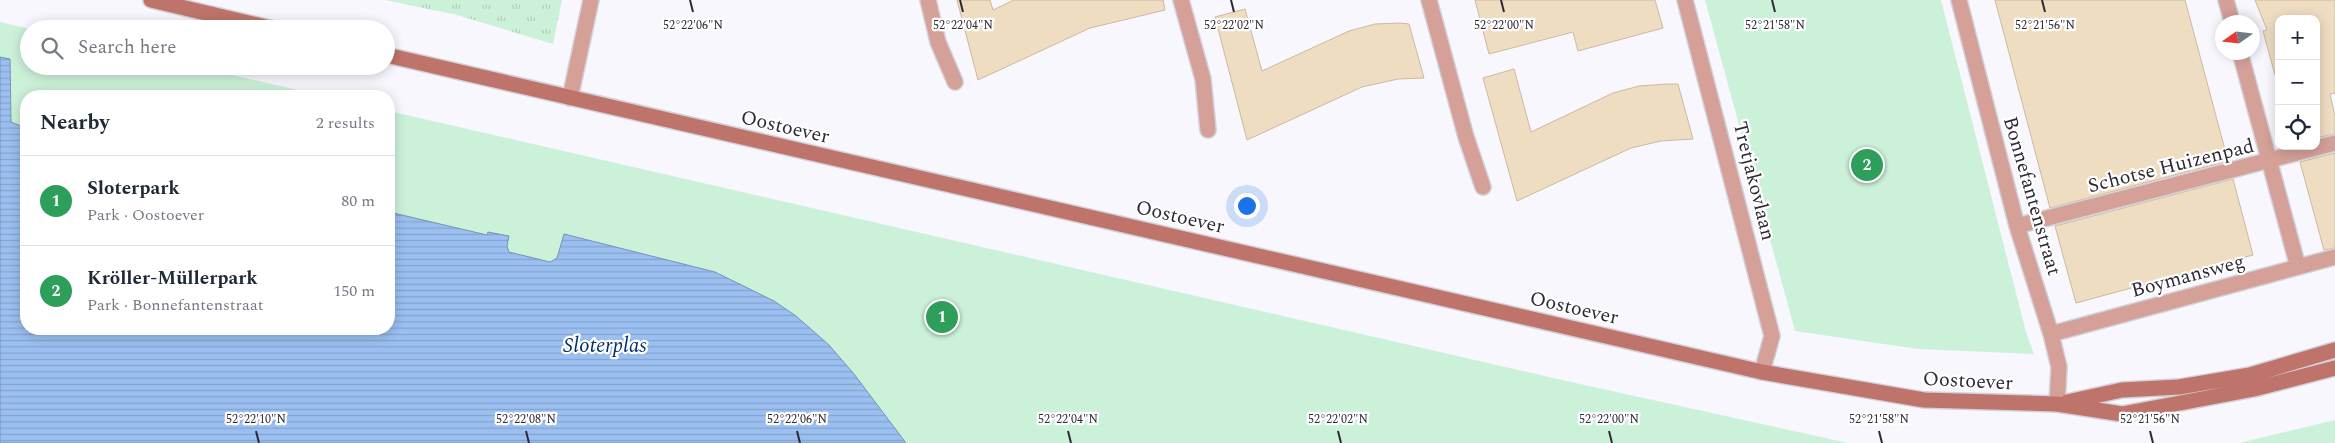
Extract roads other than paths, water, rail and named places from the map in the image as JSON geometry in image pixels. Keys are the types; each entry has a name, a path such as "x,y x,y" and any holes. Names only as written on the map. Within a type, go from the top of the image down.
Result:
{"main road":[{"path":"151,0 236,20"},
{"name":"Oostoever","path":"395,57 1762,372 1924,400 2057,404 2122,414 2254,390 2335,368"},
{"name":"Oostoever","path":"2057,404 2122,390 2179,387 2250,375 2335,350"}],"street":[{"path":"570,98 591,0"},
{"path":"928,0 938,42 954,82"},
{"path":"1181,0 1203,79 1208,130"},
{"path":"1429,0 1466,137 1483,187"},
{"name":"Tretjakovlaan","path":"1685,0 1742,213 1772,336 1762,372"},
{"name":"Bonnefantenstraat","path":"1959,0 2017,226 2051,334 2059,367 2057,404"},
{"path":"2226,0 2230,15"},
{"path":"2242,60 2298,267"},
{"name":"Schotse Huizenpad","path":"2017,226 2335,143"},
{"name":"Boymansweg","path":"2051,334 2335,257"}],"water":[{"name":"Sloterplas","path":"0,57 10,59 11,122 20,126 20,335 395,335 395,213 487,235 488,232 509,236 507,246 509,252 550,262 557,258 564,234 715,272 774,301 796,316 829,345 854,374 906,443 0,443"}],"place":[{"name":"Kröller-Müllerpark","path":"1867,165"},
{"name":"Sloterpark","path":"942,317"}]}
